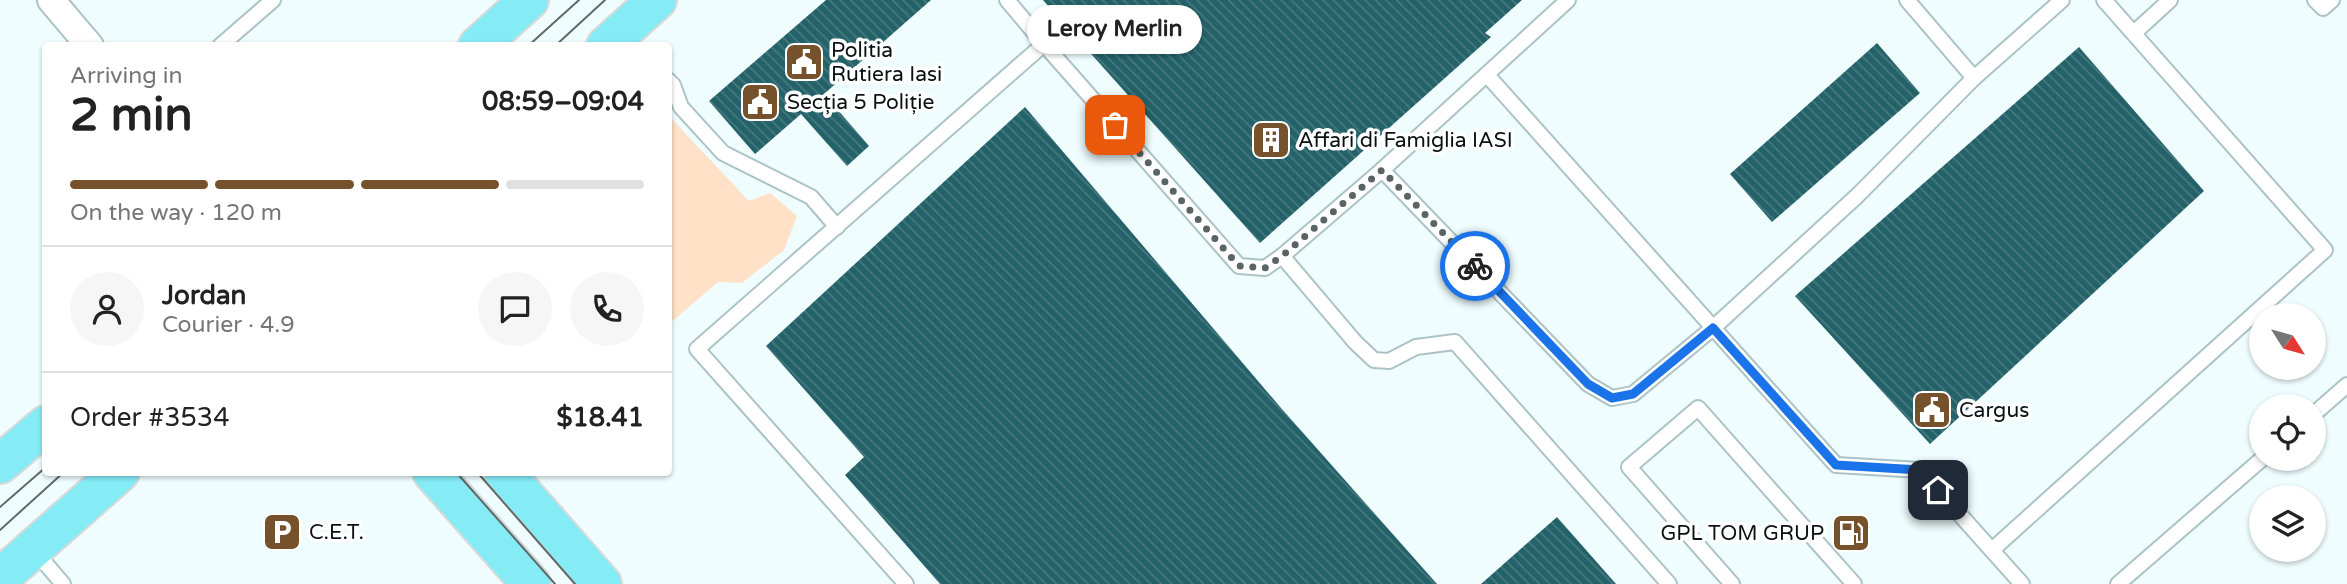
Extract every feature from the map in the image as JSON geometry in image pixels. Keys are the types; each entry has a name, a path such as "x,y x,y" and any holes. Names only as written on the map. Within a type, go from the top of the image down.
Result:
{"main road":[{"path":"482,42 529,0"},
{"path":"620,38 657,0"},
{"path":"0,464 42,428"},
{"path":"0,578 115,476"},
{"path":"436,476 531,584"},
{"path":"508,476 602,584"}],"street":[{"path":"51,0 87,42"}],"lane":[{"path":"1007,0 1239,266 1265,268 1382,170 1568,0"},
{"path":"1907,0 1974,78"},
{"path":"1382,170 1588,384 1612,398 1633,394 1713,328 1857,196 1974,78 2062,0"},
{"path":"1992,550 2325,250 2104,0"},
{"path":"2134,33 2171,0"},
{"path":"2315,0 2323,8 2332,0"},
{"path":"224,42 265,2"},
{"path":"906,584 697,349 1044,44"},
{"path":"1487,75 1836,465 1920,470 2022,584"},
{"path":"672,84 681,107 723,153 811,197 837,228"},
{"path":"1282,256 1355,342 1374,359 1389,361 1416,347 1455,342 1669,584"},
{"path":"2326,403 2347,385"},
{"path":"1732,584 1629,467 1698,408 1854,584"},
{"path":"2118,584 2249,470"},
{"path":"33,549 63,584"}],"shaded area":[{"path":"672,119 749,201 770,193 797,216 784,250 742,283 718,282 672,321"}],"building":[{"path":"826,0 931,0 824,94 869,146 847,166 801,114 755,154 709,101"},
{"name":"Affari di Famiglia IASI","path":"1043,0 1522,0 1485,33 1491,37 1260,243"},
{"path":"1877,43 1920,93 1772,222 1730,174"},
{"path":"2079,47 2204,191 1930,444 1795,296"},
{"path":"1025,107 1281,408 1437,584 940,584 845,475 864,457 766,346"},
{"path":"1557,517 1616,584 1481,584"}],"tram line":[{"path":"532,42 579,0"},
{"path":"559,42 605,0"},
{"path":"0,507 42,470"},
{"path":"0,530 60,476"},
{"path":"460,476 555,584"},
{"path":"480,476 575,584"}],"way so far":[{"path":"1115,125 1239,266 1265,268 1382,170 1475,266"}],"place":[{"name":"Politia Rutiera Iasi","path":"804,62"},
{"name":"Secția 5 Poliție","path":"760,102"},
{"name":"Leroy Merlin","path":"1115,125"},
{"name":"Affari di Famiglia IASI","path":"1271,140"},
{"name":"Cargus","path":"1932,410"},
{"name":"C.E.T.","path":"282,532"},
{"name":"GPL TOM GRUP","path":"1851,533"}],"route":[{"path":"1475,266 1588,384 1612,398 1633,394 1713,328 1836,465 1920,470 1938,490"}]}
